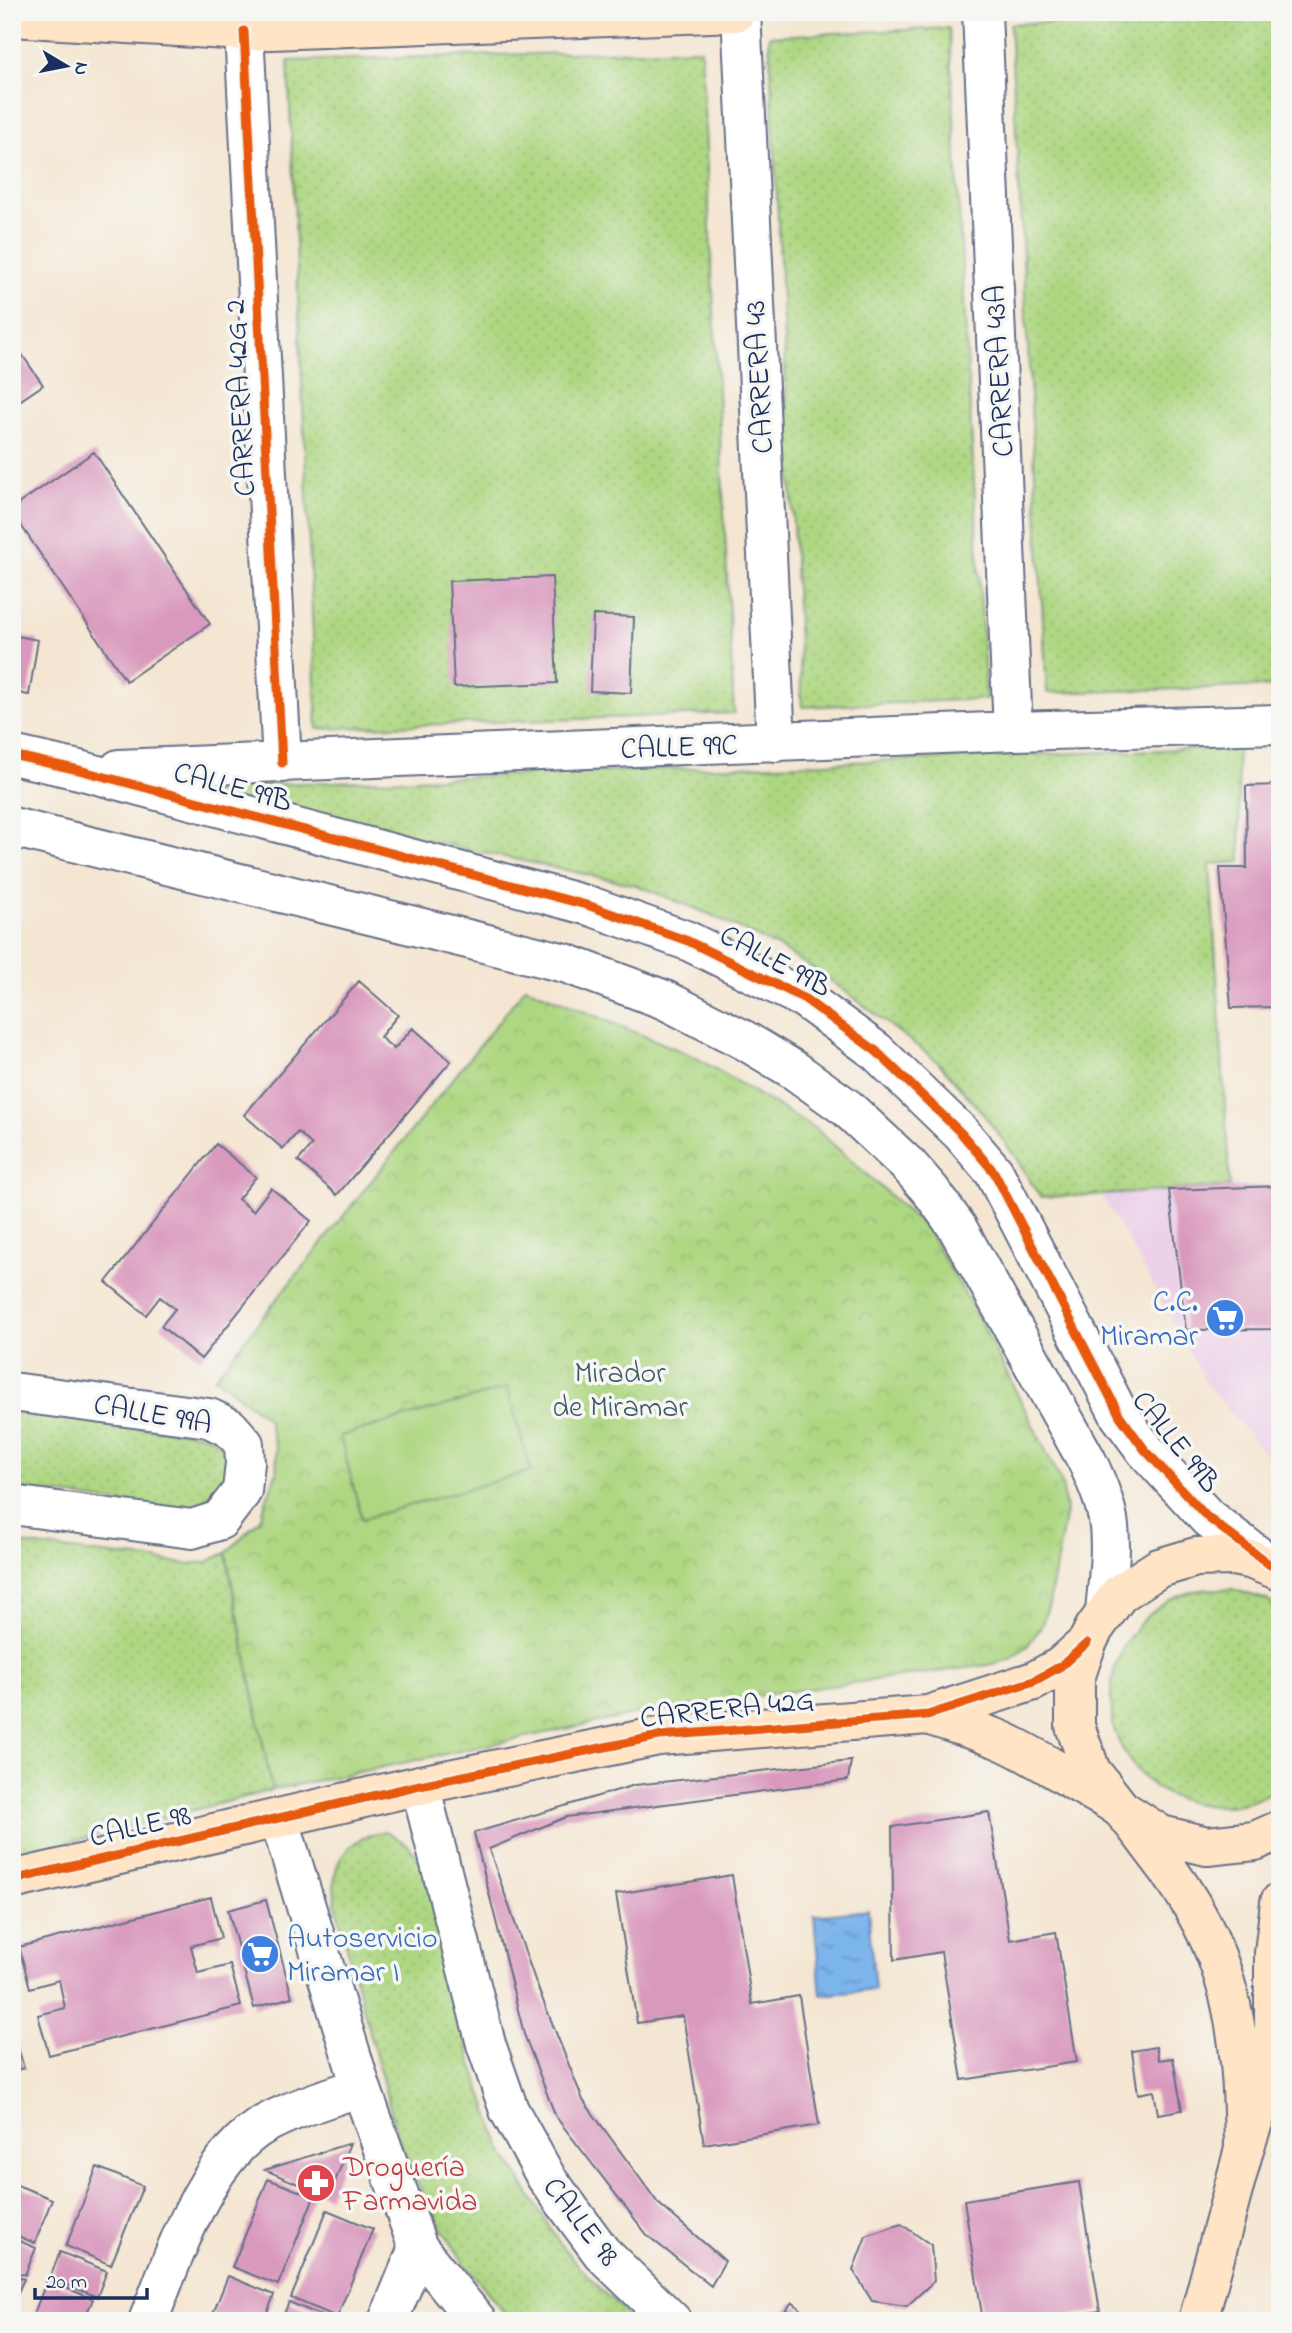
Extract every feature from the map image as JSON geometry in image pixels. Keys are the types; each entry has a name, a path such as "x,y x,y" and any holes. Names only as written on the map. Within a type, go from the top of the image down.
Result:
{"street":[{"path":"12,17 244,31 738,12"},
{"name":"CARRERA 43","path":"738,12 776,742"},
{"name":"CARRERA 43A","path":"982,12 1013,731"},
{"name":"CARRERA 42G 2","path":"244,31 282,763"},
{"name":"CALLE 99C","path":"79,770 1013,731 1280,724"},
{"name":"CALLE 99B","path":"12,755 79,770 590,906 688,941 805,999 876,1051 961,1133 994,1172 1120,1416 1145,1450 1207,1517 1275,1568"},
{"path":"12,827 565,963 665,1000 722,1029 794,1070 846,1108 910,1167 957,1227 1087,1461 1101,1491 1108,1519 1110,1544 1096,1629"},
{"name":"CALLE 99A","path":"12,1392 209,1418 230,1428 244,1444 245,1463 242,1491 220,1520 192,1529 12,1505"},
{"path":"1244,2149 1243,2087 1238,2037 1224,1975 1207,1931 1180,1884 1091,1772 1075,1726 1075,1678 1096,1629 1119,1594 1159,1568 1196,1557 1233,1556 1275,1568"},
{"name":"CARRERA 42G","path":"279,1818 420,1785 659,1736 928,1714 1034,1681 1060,1666 1096,1629"},
{"name":"CARRERA 42G","path":"928,1714 1000,1740 1038,1759 1161,1835 1208,1846 1255,1842 1280,1830"},
{"name":"CALLE 98","path":"420,1785 486,2045 509,2110 546,2177 602,2253 672,2321"},
{"path":"279,1818 361,2087 418,2248 477,2321"},
{"name":"CALLE 98","path":"12,1880 279,1818"},
{"path":"1198,2321 1244,2149 1268,2079 1274,2036 1274,1953 1280,1902"},
{"path":"148,2321 195,2207 231,2150 274,2120 297,2109 361,2087"},
{"path":"388,2321 418,2248"}],"shaded area":[{"name":"C.C. Miramar","path":"1280,1185 1280,1467 1267,1456 1207,1385 1101,1195"}],"green space":[{"path":"1280,13 1280,686 1047,693 1010,24"},
{"path":"949,28 986,699 802,707 769,36"},
{"path":"701,49 734,713 317,729 288,61"},
{"path":"1237,747 1241,862 1210,864 1230,1186 1101,1195 1040,1197 1014,1155 984,1115 938,1062 829,979 778,947 709,914 636,885 180,788"},
{"name":"Mirador de Miramar","path":"526,987 695,1057 816,1129 926,1228 978,1316 1062,1483 1066,1512 1049,1604 1041,1627 1028,1645 1011,1659 988,1665 642,1713 272,1790 226,1553 260,1519 277,1470 276,1449 267,1418 215,1377"},
{"path":"507,1388 531,1471 362,1519 340,1436"},
{"path":"12,1412 207,1435 224,1449 228,1456 226,1481 218,1501 188,1512 12,1488"},
{"path":"12,1543 188,1564 207,1562 226,1553 272,1790 12,1857"},
{"path":"1232,1589 1267,1600 1280,1610 1280,1786 1245,1803 1218,1806 1191,1803 1166,1794 1148,1782 1136,1770 1122,1747 1112,1718 1111,1691 1114,1671 1131,1636 1158,1608 1195,1591"},
{"path":"386,1831 408,1845 423,1864 442,1929 470,2058 501,2148 562,2247 601,2290 635,2321 511,2321 464,2263 429,2208 398,2138 335,1902 334,1877 347,1850 369,1835"}],"water":[{"path":"868,1910 875,1990 821,1995 814,1916"}],"building":[{"path":"12,340 43,385 12,406"},
{"path":"94,452 210,624 126,681 12,512 12,508"},
{"path":"552,577 557,683 454,687 449,581"},
{"path":"593,615 634,617 631,693 590,691"},
{"path":"12,635 38,640 29,695 12,692"},
{"path":"1280,785 1280,1007 1231,1008 1220,868 1247,868 1246,786"},
{"path":"359,981 398,1015 380,1037 394,1049 413,1028 451,1061 337,1195 298,1161 312,1145 298,1132 283,1149 244,1115"},
{"path":"216,1144 256,1177 238,1199 253,1211 271,1188 311,1221 201,1359 161,1326 175,1309 160,1297 146,1315 106,1282"},
{"path":"1280,1186 1280,1329 1186,1330 1169,1190"},
{"path":"851,1761 848,1780 566,1817 489,1849 536,1983 583,2100 658,2203 725,2261 711,2286 648,2236 556,2117 524,2034 474,1833 635,1785"},
{"path":"989,1812 1010,1940 1056,1932 1077,2062 962,2080 941,1952 894,1960 892,1827"},
{"path":"732,1875 752,2004 799,1996 819,2125 704,2144 683,2016 637,2023 616,1894"},
{"path":"211,1897 221,1938 191,1946 198,1973 230,1965 241,2006 49,2055 38,2015 65,2008 59,1980 30,1988 19,1947"},
{"name":"Autoservicio Miramar I","path":"266,1900 292,1997 254,2008 228,1910"},
{"path":"12,2027 24,2068 12,2071"},
{"path":"1156,2047 1159,2060 1173,2058 1182,2110 1158,2114 1154,2091 1138,2094 1132,2051"},
{"name":"Droguería Farmavida","path":"350,2143 329,2197 265,2170"},
{"path":"97,2167 143,2186 111,2265 66,2246"},
{"path":"268,2179 314,2197 278,2285 232,2267"},
{"path":"1079,2182 1100,2311 1053,2318 1053,2321 983,2321 964,2200"},
{"path":"12,2183 52,2199 35,2243 12,2234"},
{"path":"327,2210 373,2229 337,2317 291,2298"},
{"path":"901,2224 931,2245 934,2281 907,2306 872,2301 853,2270 866,2236"},
{"path":"12,2238 36,2248 25,2275 12,2270"},
{"path":"60,2252 107,2271 97,2297 50,2278"},
{"path":"12,2273 24,2279 12,2305"},
{"path":"228,2276 274,2295 264,2321 210,2321"},
{"path":"47,2280 93,2299 84,2321 31,2321"},
{"path":"289,2302 334,2321 281,2321"},
{"path":"792,2302 815,2321 778,2321"}],"cycle path":[{"path":"244,31 282,763"},
{"path":"12,755 79,770 590,906 688,941 805,999 876,1051 961,1133 994,1172 1120,1416 1145,1450 1207,1517 1270,1565"},
{"path":"12,1880 420,1785 659,1736 928,1715 1034,1681 1061,1666 1087,1643"}],"place":[{"name":"C.C. Miramar","path":"1225,1318"},
{"name":"Autoservicio Miramar I","path":"260,1954"},
{"name":"Droguería Farmavida","path":"316,2183"}]}
